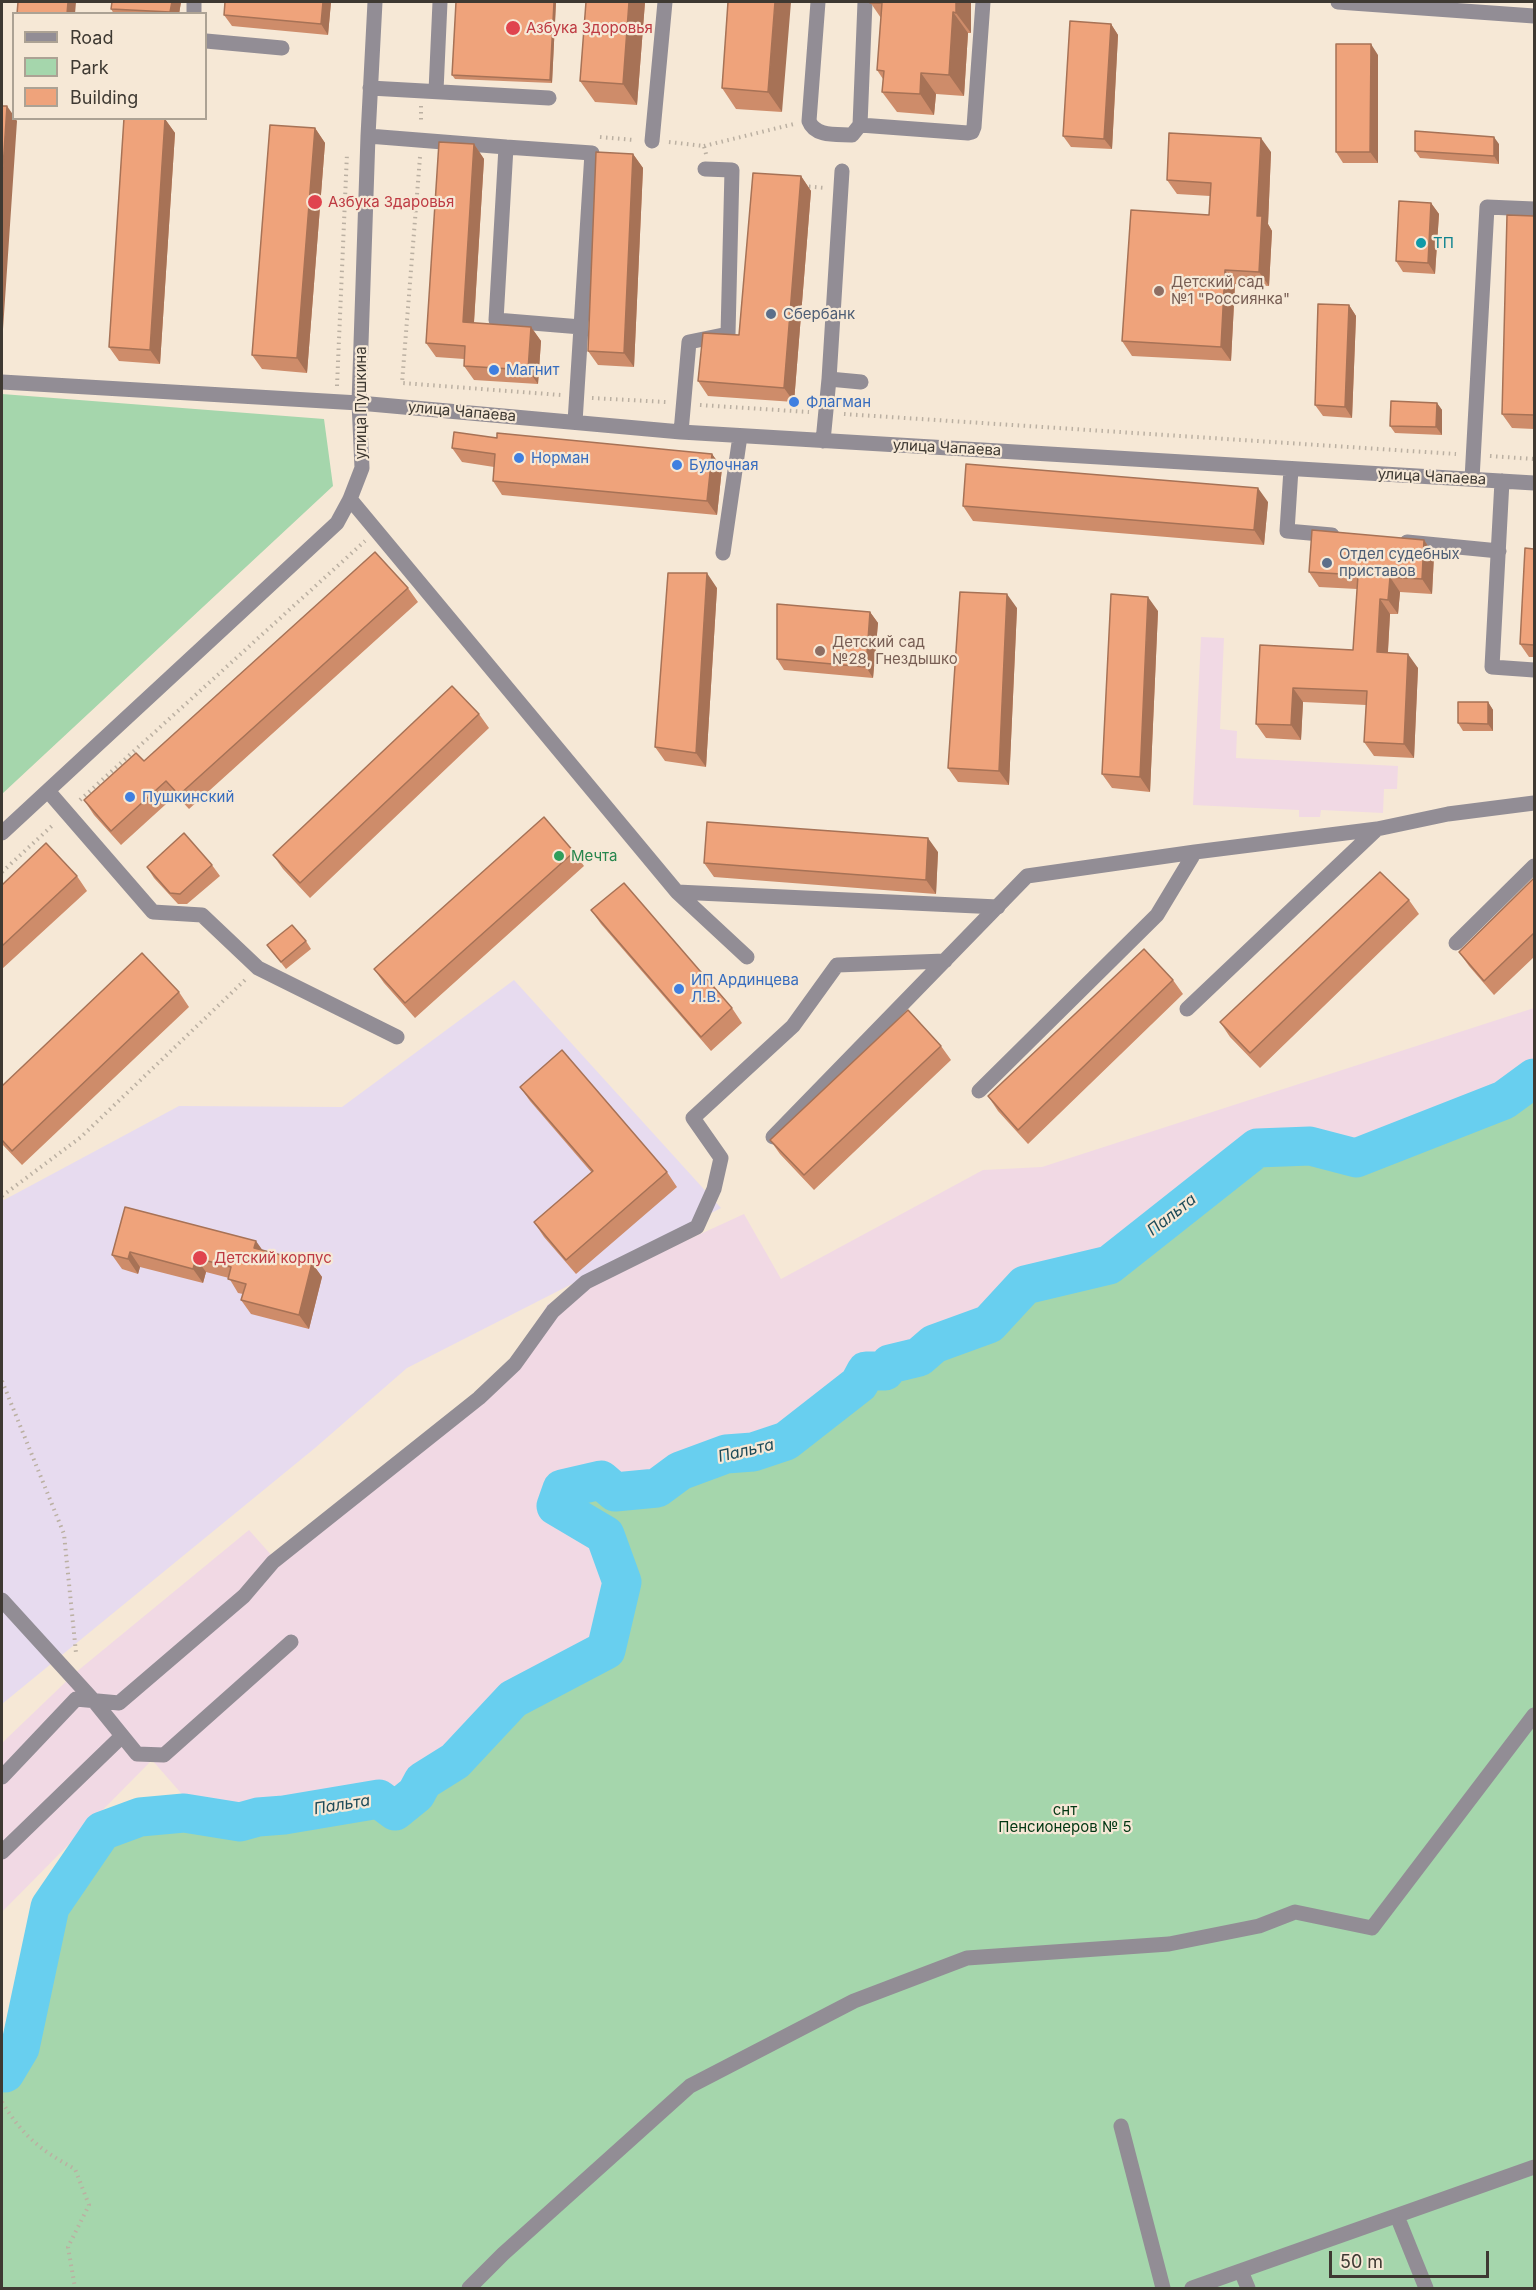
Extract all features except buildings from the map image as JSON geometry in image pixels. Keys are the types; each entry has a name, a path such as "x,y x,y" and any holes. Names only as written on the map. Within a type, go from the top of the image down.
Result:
{"street":[{"name":"улица Пушкина","path":"2,833 338,523 350,499 362,468 359,403 375,2"},
{"path":"436,92 440,2"},
{"path":"652,141 665,2"},
{"path":"818,2 809,121 811,128 818,132 852,135 860,125 865,2"},
{"path":"860,125 972,132 983,2"},
{"path":"1338,2 1534,15"},
{"path":"207,41 282,48"},
{"path":"370,88 549,98"},
{"path":"368,136 592,153 575,422"},
{"path":"506,147 496,320 581,327"},
{"path":"681,432 689,342 728,334 732,170 705,169"},
{"path":"823,441 842,171"},
{"path":"1472,479 1487,207 1534,209"},
{"path":"829,380 861,382"},
{"name":"улица Чапаева","path":"2,382 359,403 740,436 1534,483"},
{"path":"723,553 740,436"},
{"path":"1291,469 1287,531 1346,536"},
{"path":"1502,481 1492,667 1534,670"},
{"path":"350,499 677,892 747,957"},
{"path":"1393,540 1499,551"},
{"path":"48,791 153,912 202,915 258,969 397,1037"},
{"path":"773,1137 1027,876 1377,829 1448,814 1534,803"},
{"path":"1187,1008 1377,829"},
{"path":"979,1091 1157,915 1195,852"},
{"path":"1456,943 1534,866"},
{"path":"677,892 998,907"},
{"path":"2,1777 76,1699 119,1703 244,1596 273,1562 479,1398 515,1364 553,1311 586,1282 697,1227 714,1189 721,1158 693,1118 793,1026 837,965 945,961"},
{"path":"2,1600 94,1701 137,1754 164,1755 291,1642"},
{"path":"469,2289 503,2254 690,2086 854,2001 967,1958 1169,1944 1259,1926 1295,1912 1372,1928 1534,1715"},
{"path":"2,1852 121,1737"},
{"path":"1121,2126 1162,2289"},
{"path":"1192,2289 1534,2167"},
{"path":"1397,2216 1426,2289"},
{"path":"1241,2271 1248,2289"}],"path":[{"path":"420,91 421,140 402,383 683,404 1534,459"},
{"path":"704,146 809,121"},
{"path":"797,186 841,189"},
{"path":"2,872 376,530"},
{"path":"2,1196 81,1137 219,1002 258,969"},
{"path":"2,1381 64,1534 79,1684"},
{"path":"2,2102 19,2129 43,2151 75,2169 89,2205 68,2247 75,2289"}],"shaded area":[{"path":"1201,637 1224,638 1220,729 1237,731 1236,758 1398,766 1397,789 1384,789 1383,813 1321,810 1320,817 1299,817 1299,810 1193,805"},
{"path":"514,980 721,1208 407,1368 315,1448 2,1704 2,1198 4,1200 179,1106 342,1107"},
{"path":"1534,1008 1534,1078 1504,1100 1356,1158 1310,1146 1257,1148 1109,1265 1025,1285 989,1324 934,1344 919,1357 890,1364 885,1371 866,1371 859,1384 786,1441 753,1452 726,1454 680,1471 657,1488 615,1492 557,1506 605,1535 622,1582 606,1650 513,1699 455,1761 423,1781 416,1794 395,1811 258,1817 240,1822 201,1816 152,1760 2,1912 2,1743 75,1673 249,1530 273,1557 511,1363 548,1304 744,1214 781,1279 983,1170 1042,1167"}],"green space":[{"path":"2,394 324,419 333,486 2,794"},
{"name":"снт Пенсионеров № 5","path":"1534,1078 1534,2288 2,2288 2,2072 5,2073 20,2048 50,1907 102,1831 140,1817 184,1813 240,1822 258,1817 284,1815 379,1799 395,1811 416,1795 423,1781 455,1761 513,1699 606,1650 622,1582 605,1535 556,1506 562,1489 601,1480 616,1492 657,1488 680,1471 726,1454 753,1452 786,1441 859,1384 866,1371 885,1371 890,1364 919,1357 934,1344 989,1324 1025,1285 1109,1265 1257,1148 1310,1146 1356,1158 1504,1100"}],"waterway":[{"name":"Пальта","path":"2,2072 5,2073 20,2048 50,1907 102,1831 140,1817 184,1813 240,1822 258,1817 284,1815 379,1799 395,1811 416,1794 423,1781 455,1761 513,1699 606,1650 622,1582 605,1535 556,1506 562,1489 601,1480 615,1492 657,1488 680,1471 726,1454 753,1452 786,1441 859,1384 866,1371 885,1371 890,1364 919,1357 934,1344 989,1324 1025,1285 1109,1265 1257,1148 1310,1146 1356,1158 1504,1100 1534,1078"}],"place":[{"name":"Азбука Здоровья","path":"513,28"},
{"name":"Азбука Здаровья","path":"315,202"},
{"name":"ТП","path":"1421,243"},
{"name":"Детский сад №1 \"Россиянка\"","path":"1159,291"},
{"name":"Сбербанк","path":"771,314"},
{"name":"Магнит","path":"494,370"},
{"name":"Флагман","path":"794,402"},
{"name":"Норман","path":"519,458"},
{"name":"Булочная","path":"677,465"},
{"name":"Отдел судебных приставов","path":"1327,563"},
{"name":"Детский сад №28, Гнездышко","path":"820,651"},
{"name":"Пушкинский","path":"130,797"},
{"name":"Мечта","path":"559,856"},
{"name":"ИП Ардинцева Л.В.","path":"679,989"},
{"name":"Детский корпус","path":"200,1258"}]}
